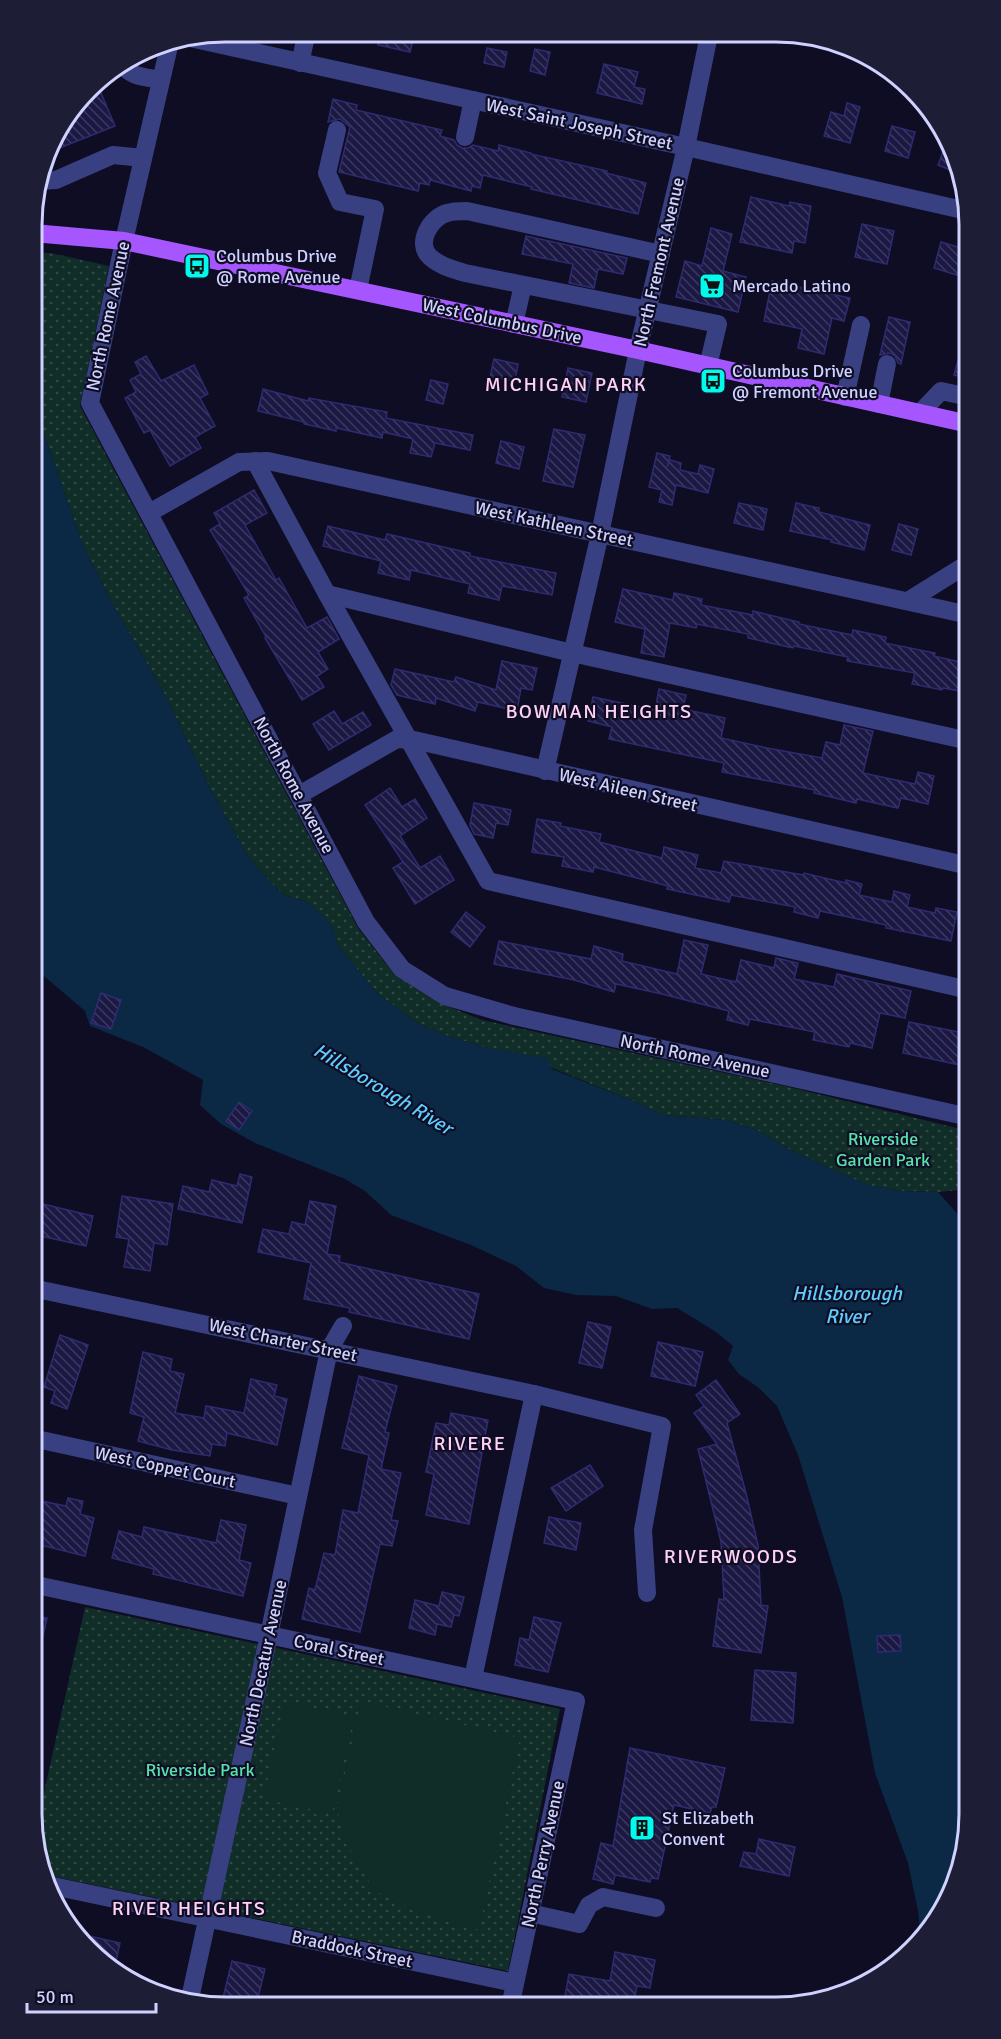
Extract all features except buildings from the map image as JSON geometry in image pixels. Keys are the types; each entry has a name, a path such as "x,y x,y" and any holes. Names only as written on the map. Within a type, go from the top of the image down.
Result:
{"main road":[{"name":"West Columbus Drive","path":"42,234 124,241 959,422"}],"street":[{"path":"300,63 305,42"},
{"name":"North Fremont Avenue","path":"545,771 600,534 638,351 686,147 707,42"},
{"name":"West Saint Joseph Street","path":"210,43 958,209"},
{"name":"North Rome Avenue","path":"168,52 90,403 366,922 402,969 445,996 526,1019 959,1115"},
{"path":"128,70 131,74 161,80"},
{"path":"465,137 473,100"},
{"path":"337,130 327,173 340,202 375,209 358,290"},
{"path":"48,180 56,180 113,155 143,158"},
{"path":"661,254 466,211 446,213 428,226 423,243 428,256 442,266 465,273 718,324 708,366"},
{"path":"514,324 523,285"},
{"path":"845,397 861,326"},
{"path":"879,404 887,364"},
{"path":"920,413 941,391 959,396"},
{"path":"255,461 407,740 488,881 959,988"},
{"name":"West Kathleen Street","path":"148,513 239,462 268,461 908,601 959,609"},
{"path":"908,601 959,569"},
{"path":"327,594 572,653 959,739"},
{"path":"299,795 397,739 407,740"},
{"name":"West Aileen Street","path":"407,740 959,864"},
{"name":"West Charter Street","path":"42,1290 534,1394 662,1426 643,1530 647,1593"},
{"name":"North Decatur Avenue","path":"191,1993 329,1350 343,1326"},
{"path":"472,1678 534,1394"},
{"name":"West Coppet Court","path":"42,1440 298,1496"},
{"name":"Coral Street","path":"42,1586 576,1701"},
{"name":"North Perry Avenue","path":"512,1997 576,1701"},
{"name":"Braddock Street","path":"57,1886 515,1983"},
{"path":"530,1913 579,1924 589,1905 603,1897 656,1908"}],"green space":[{"name":"Riverside Garden Park","path":"42,253 109,266 80,406 358,928 385,963 415,988 447,1006 482,1020 785,1086 959,1129 959,1190 902,1191 867,1185 792,1151 757,1130 726,1120 663,1115 552,1068 445,1035 417,1023 377,993 338,946 332,926 307,902 284,895 248,857 210,788 163,691 113,605 82,543 42,429"},
{"name":"Riverside Park","path":"85,1607 560,1709 508,1971 53,1877 44,1838 42,1801"},
{"path":"361,1701 520,1738 479,1930 413,1910 374,1890 345,1842 337,1809"},
{"path":"285,1702 354,1716 332,1814 263,1799"}],"water":[{"name":"Hillsborough River","path":"42,429 82,543 113,605 163,691 210,788 248,857 284,895 307,902 322,915 332,926 338,946 377,993 417,1023 445,1035 484,1047 547,1058 552,1069 663,1115 726,1120 757,1130 792,1151 868,1185 902,1191 938,1192 959,1216 959,1826 949,1873 940,1895 920,1927 908,1863 875,1773 842,1597 798,1455 777,1406 759,1388 739,1374 728,1360 733,1346 716,1332 677,1308 652,1309 616,1296 576,1295 544,1288 516,1266 471,1245 391,1215 365,1191 345,1179 255,1143 221,1124 200,1105 203,1080 143,1047 90,1026 85,1011 42,974"}],"place":[{"name":"Columbus Drive @ Rome Avenue","path":"197,266"},
{"name":"Mercado Latino","path":"712,286"},
{"name":"Columbus Drive @ Fremont Avenue","path":"713,381"},
{"name":"St Elizabeth Convent","path":"642,1828"}],"district":[{"name":"MICHIGAN PARK","path":"566,384"},
{"name":"BOWMAN HEIGHTS","path":"599,711"},
{"name":"RIVERE","path":"470,1443"},
{"name":"RIVERWOODS","path":"731,1556"},
{"name":"RIVER HEIGHTS","path":"189,1908"}]}
